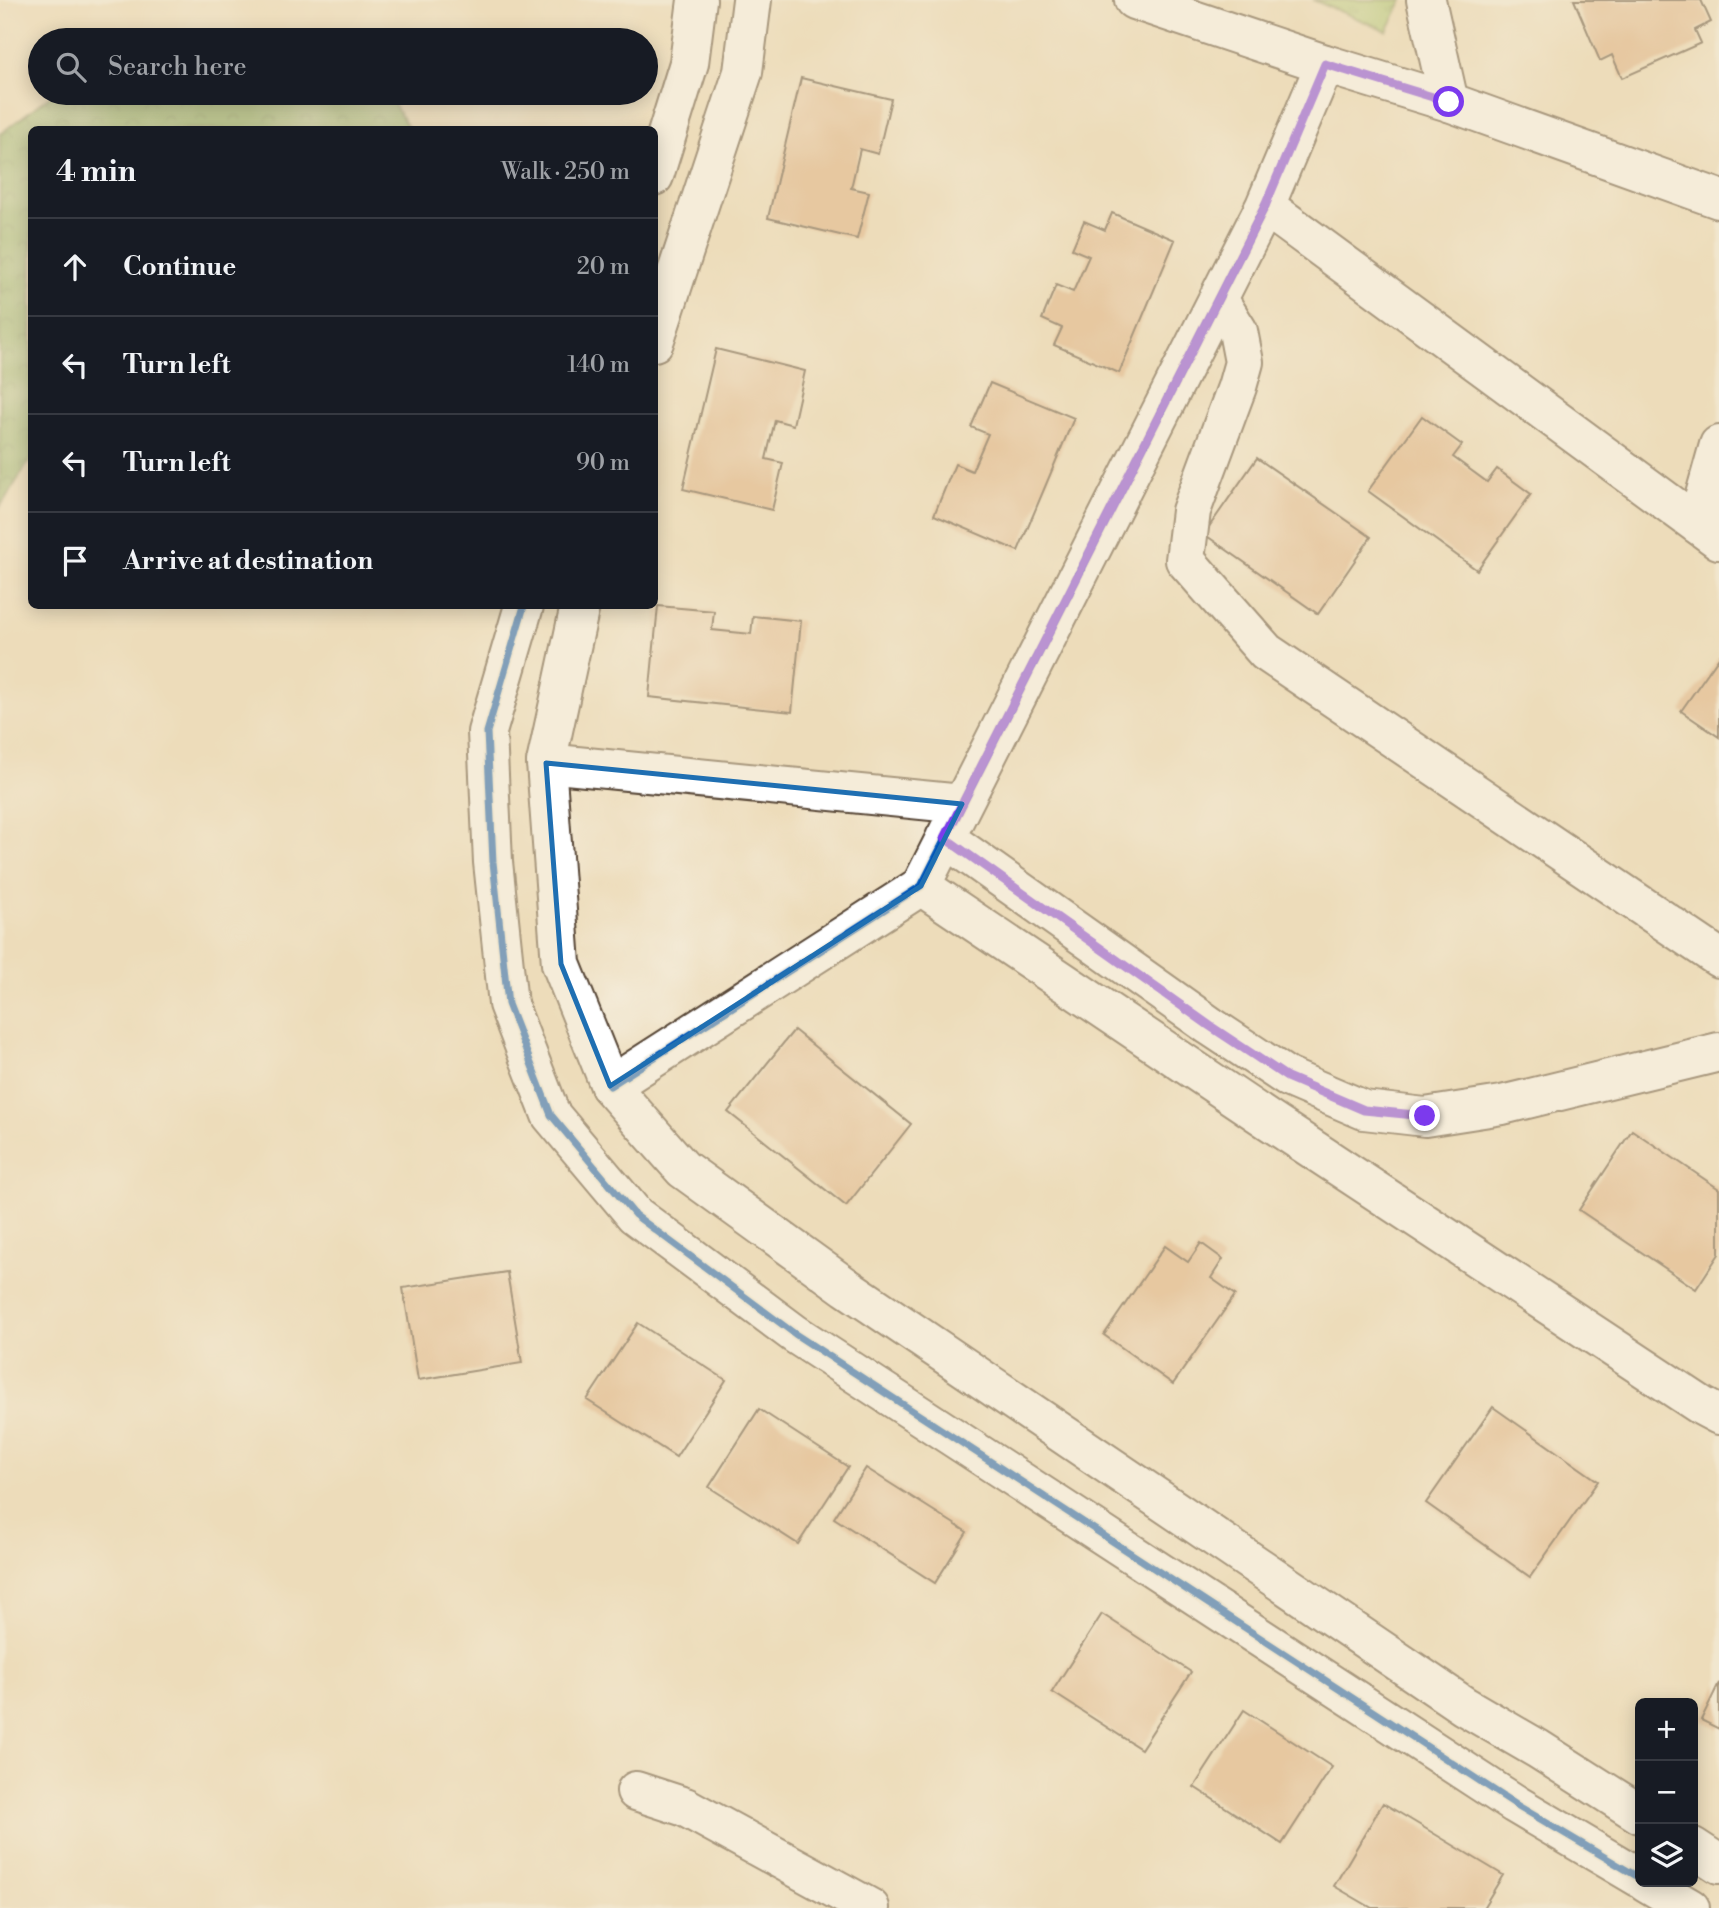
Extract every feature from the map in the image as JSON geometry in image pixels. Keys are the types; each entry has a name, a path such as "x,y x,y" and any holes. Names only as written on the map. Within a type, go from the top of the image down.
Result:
{"street":[{"path":"658,163 689,63 697,0"},
{"path":"658,330 743,72 752,0"},
{"path":"1134,0 1449,102 1719,199"},
{"path":"1426,0 1449,102"},
{"path":"610,1086 921,886 1265,206 1325,64"},
{"path":"1265,206 1708,532 1719,445"},
{"path":"1218,299 1238,331 1244,362 1191,511 1185,560 1266,652 1719,958"},
{"path":"523,609 487,732 493,863 508,1004 551,1115 635,1215 795,1334 1515,1804 1635,1875"},
{"path":"579,609 546,763 561,964 610,1086 683,1168 846,1287 1464,1706 1635,1811"},
{"path":"546,763 962,804"},
{"path":"945,838 1210,1026 1287,1077 1364,1110 1425,1116 1502,1105 1719,1052"},
{"path":"921,886 1270,1121 1719,1415"},
{"path":"636,1791 685,1807 870,1908"},
{"path":"1698,1850 1719,1864"},
{"path":"1654,1887 1690,1908"}],"highlighted area":[{"path":"546,763 962,804 921,886 610,1086 561,964"}],"green space":[{"path":"1313,0 1403,0 1387,31"},
{"path":"38,105 394,105 407,126 28,126 28,464 0,507 0,134"}],"building":[{"path":"1574,0 1701,0 1711,22 1695,30 1701,43 1622,78 1612,55 1600,61"},
{"path":"801,78 891,99 878,154 860,149 851,188 869,192 857,239 768,218"},
{"path":"1112,213 1175,240 1119,373 1054,345 1062,328 1042,319 1056,285 1073,292 1089,256 1072,249 1084,221 1105,230"},
{"path":"716,349 805,371 793,425 775,420 766,459 783,463 772,510 683,489"},
{"path":"990,383 1074,418 1018,551 934,515 955,464 972,471 988,434 971,427"},
{"path":"1422,416 1462,445 1453,457 1487,482 1497,469 1531,494 1477,570 1368,491"},
{"path":"1257,458 1371,537 1318,614 1204,534"},
{"path":"658,606 714,611 712,630 751,634 753,616 801,621 792,712 649,697"},
{"path":"1719,657 1719,737 1681,711"},
{"path":"794,1030 911,1124 846,1206 728,1112"},
{"path":"1632,1130 1719,1189 1719,1254 1696,1289 1579,1210"},
{"path":"1201,1243 1223,1259 1211,1278 1235,1295 1173,1384 1104,1335 1165,1246 1188,1262"},
{"path":"507,1272 522,1363 418,1380 403,1288"},
{"path":"638,1323 726,1380 676,1457 587,1400"},
{"path":"1493,1407 1598,1481 1530,1577 1426,1503"},
{"path":"759,1409 848,1467 798,1544 709,1487"},
{"path":"866,1468 967,1532 935,1583 834,1518"},
{"path":"1102,1614 1191,1672 1141,1749 1052,1692"},
{"path":"1719,1683 1719,1729 1701,1720"},
{"path":"1244,1710 1332,1767 1282,1844 1194,1787"},
{"path":"1383,1803 1503,1875 1483,1908 1372,1908 1334,1886"}],"cycle path":[{"path":"610,1086 921,886 1265,206"},
{"path":"523,609 487,732 493,862 508,1004 551,1115 635,1215 795,1334 1515,1804 1635,1875"}],"route":[{"path":"1425,1116 1364,1110 1287,1077 1210,1026 945,838 1265,206 1325,64 1449,102"}]}
